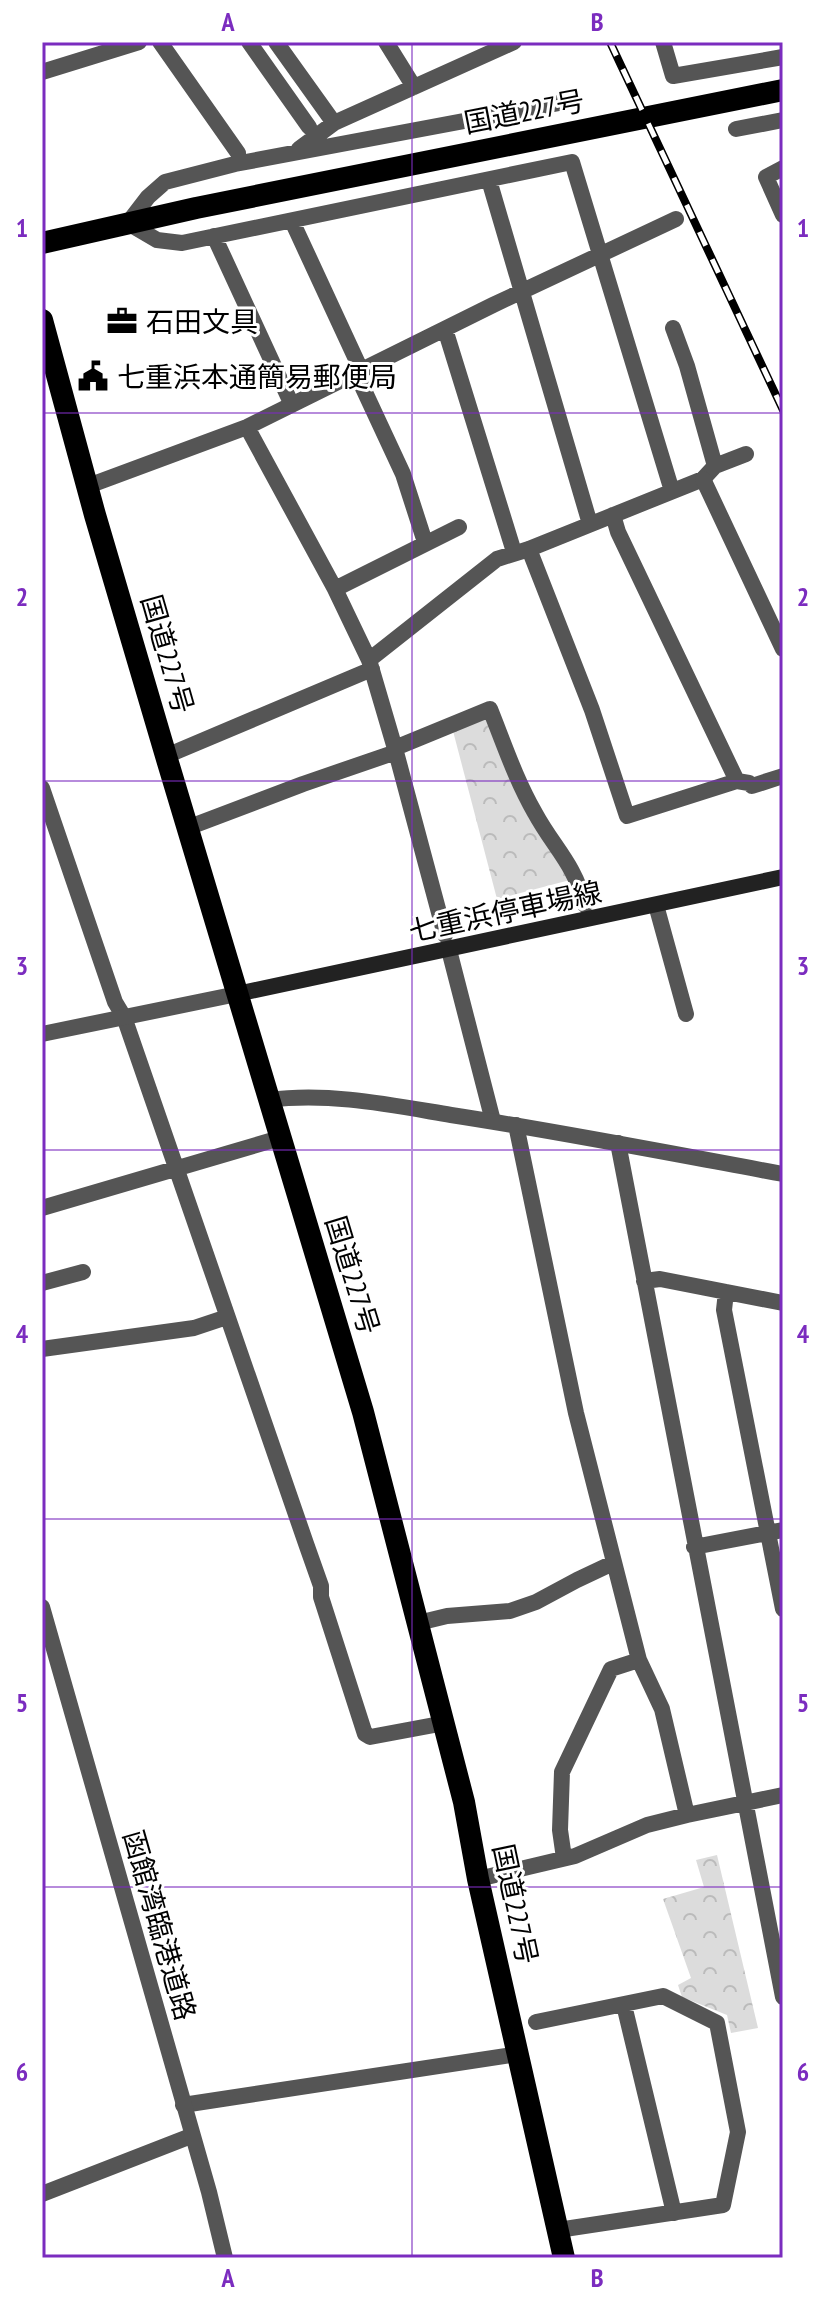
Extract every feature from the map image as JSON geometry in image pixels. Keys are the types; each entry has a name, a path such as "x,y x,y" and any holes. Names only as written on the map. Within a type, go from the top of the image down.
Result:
{"highway":[{"name":"国道227号","path":"42,243 783,90"},
{"name":"国道227号","path":"42,320 187,828 363,1412 464,1802 478,1879 564,2258"}],"main road":[{"name":"七重浜停車場線","path":"237,994 447,942 656,905 783,877"}],"street":[{"path":"42,72 139,42"},
{"path":"160,42 238,153"},
{"path":"249,42 309,127"},
{"path":"276,42 334,123"},
{"path":"386,42 414,87"},
{"path":"295,153 334,123 514,42"},
{"path":"663,42 673,76 783,57"},
{"path":"570,101 235,164 165,182 148,197 128,223 157,240 182,243 572,162 672,491"},
{"path":"736,129 783,120"},
{"path":"783,168 766,177 783,215"},
{"path":"489,180 590,524"},
{"path":"88,486 247,427 676,219"},
{"path":"292,221 403,474 427,543"},
{"path":"214,236 292,405"},
{"path":"673,328 687,366 709,472 783,649"},
{"path":"445,329 521,551 592,710 627,816 737,781 752,786 783,776"},
{"path":"247,427 335,589 370,664 396,750 493,1121"},
{"path":"166,756 370,664 487,565 672,491 746,454"},
{"path":"613,515 618,532 737,781"},
{"path":"335,589 459,527"},
{"path":"187,828 396,750 490,709 522,789 536,816 568,862 585,905"},
{"path":"43,792 115,1002 124,1017 177,1167 321,1586 325,1609 365,1734 370,1737 445,1723"},
{"path":"656,905 686,1014"},
{"path":"42,1034 237,994"},
{"path":"269,1100 298,1096 373,1102 783,1174"},
{"path":"516,1125 576,1413 613,1563 639,1660 662,1709 687,1815"},
{"path":"42,1208 280,1138"},
{"path":"618,1143 783,1997"},
{"path":"42,1283 83,1272"},
{"path":"644,1281 660,1279 783,1303"},
{"path":"726,1292 724,1310 776,1531 783,1609"},
{"path":"42,1349 194,1328 227,1317"},
{"path":"694,1547 776,1531"},
{"path":"418,1623 447,1616 510,1611 536,1602 613,1563"},
{"name":"函館湾臨港道路","path":"42,1607 225,2258"},
{"path":"564,1858 560,1830 562,1772 611,1669 639,1660"},
{"path":"478,1879 564,1858 647,1825 783,1795"},
{"path":"536,2022 663,1996 717,2023 738,2132 723,2205 558,2230"},
{"path":"624,2005 674,2213"},
{"path":"183,2105 518,2054"},
{"path":"42,2194 191,2136"}],"green space":[{"path":"487,717 570,880 497,899 453,731"},
{"path":"717,1855 758,2028 731,2033 727,2015 682,1997 678,1985 691,1978 663,1899 704,1887 696,1860"}],"railway":[{"path":"610,42 783,410"}],"place":[{"name":"石田文具","path":"122,321"},
{"name":"七重浜本通簡易郵便局","path":"93,376"}]}
